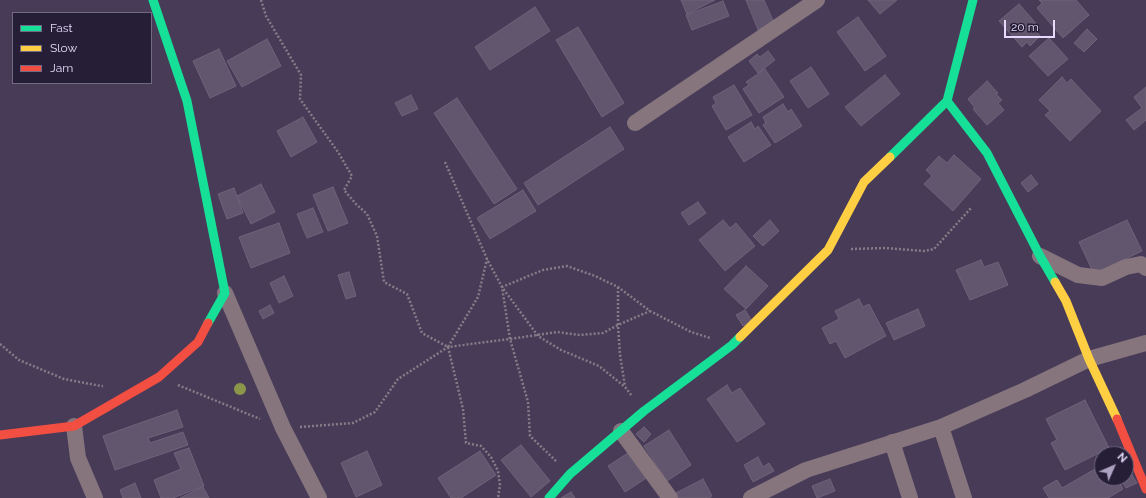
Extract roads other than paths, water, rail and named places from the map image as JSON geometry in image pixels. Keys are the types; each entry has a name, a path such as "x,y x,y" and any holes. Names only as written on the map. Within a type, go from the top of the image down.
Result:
{"street":[{"path":"153,0 187,101 225,293 283,428 319,498"},
{"path":"635,123 817,0"},
{"path":"549,498 570,474 644,411 732,345 828,250 864,182 947,101 973,0"},
{"path":"947,101 986,153 1040,256 1066,301 1089,360 1117,420 1146,489"},
{"path":"1040,256 1078,275 1102,278 1126,267 1141,264 1146,268"},
{"path":"0,435 74,426 159,377 198,342 225,293"},
{"path":"751,498 806,470 941,427 1089,360 1146,343"},
{"path":"74,426 78,458 95,498"},
{"path":"941,427 964,498"},
{"path":"621,431 670,498"},
{"path":"892,442 910,498"}]}
